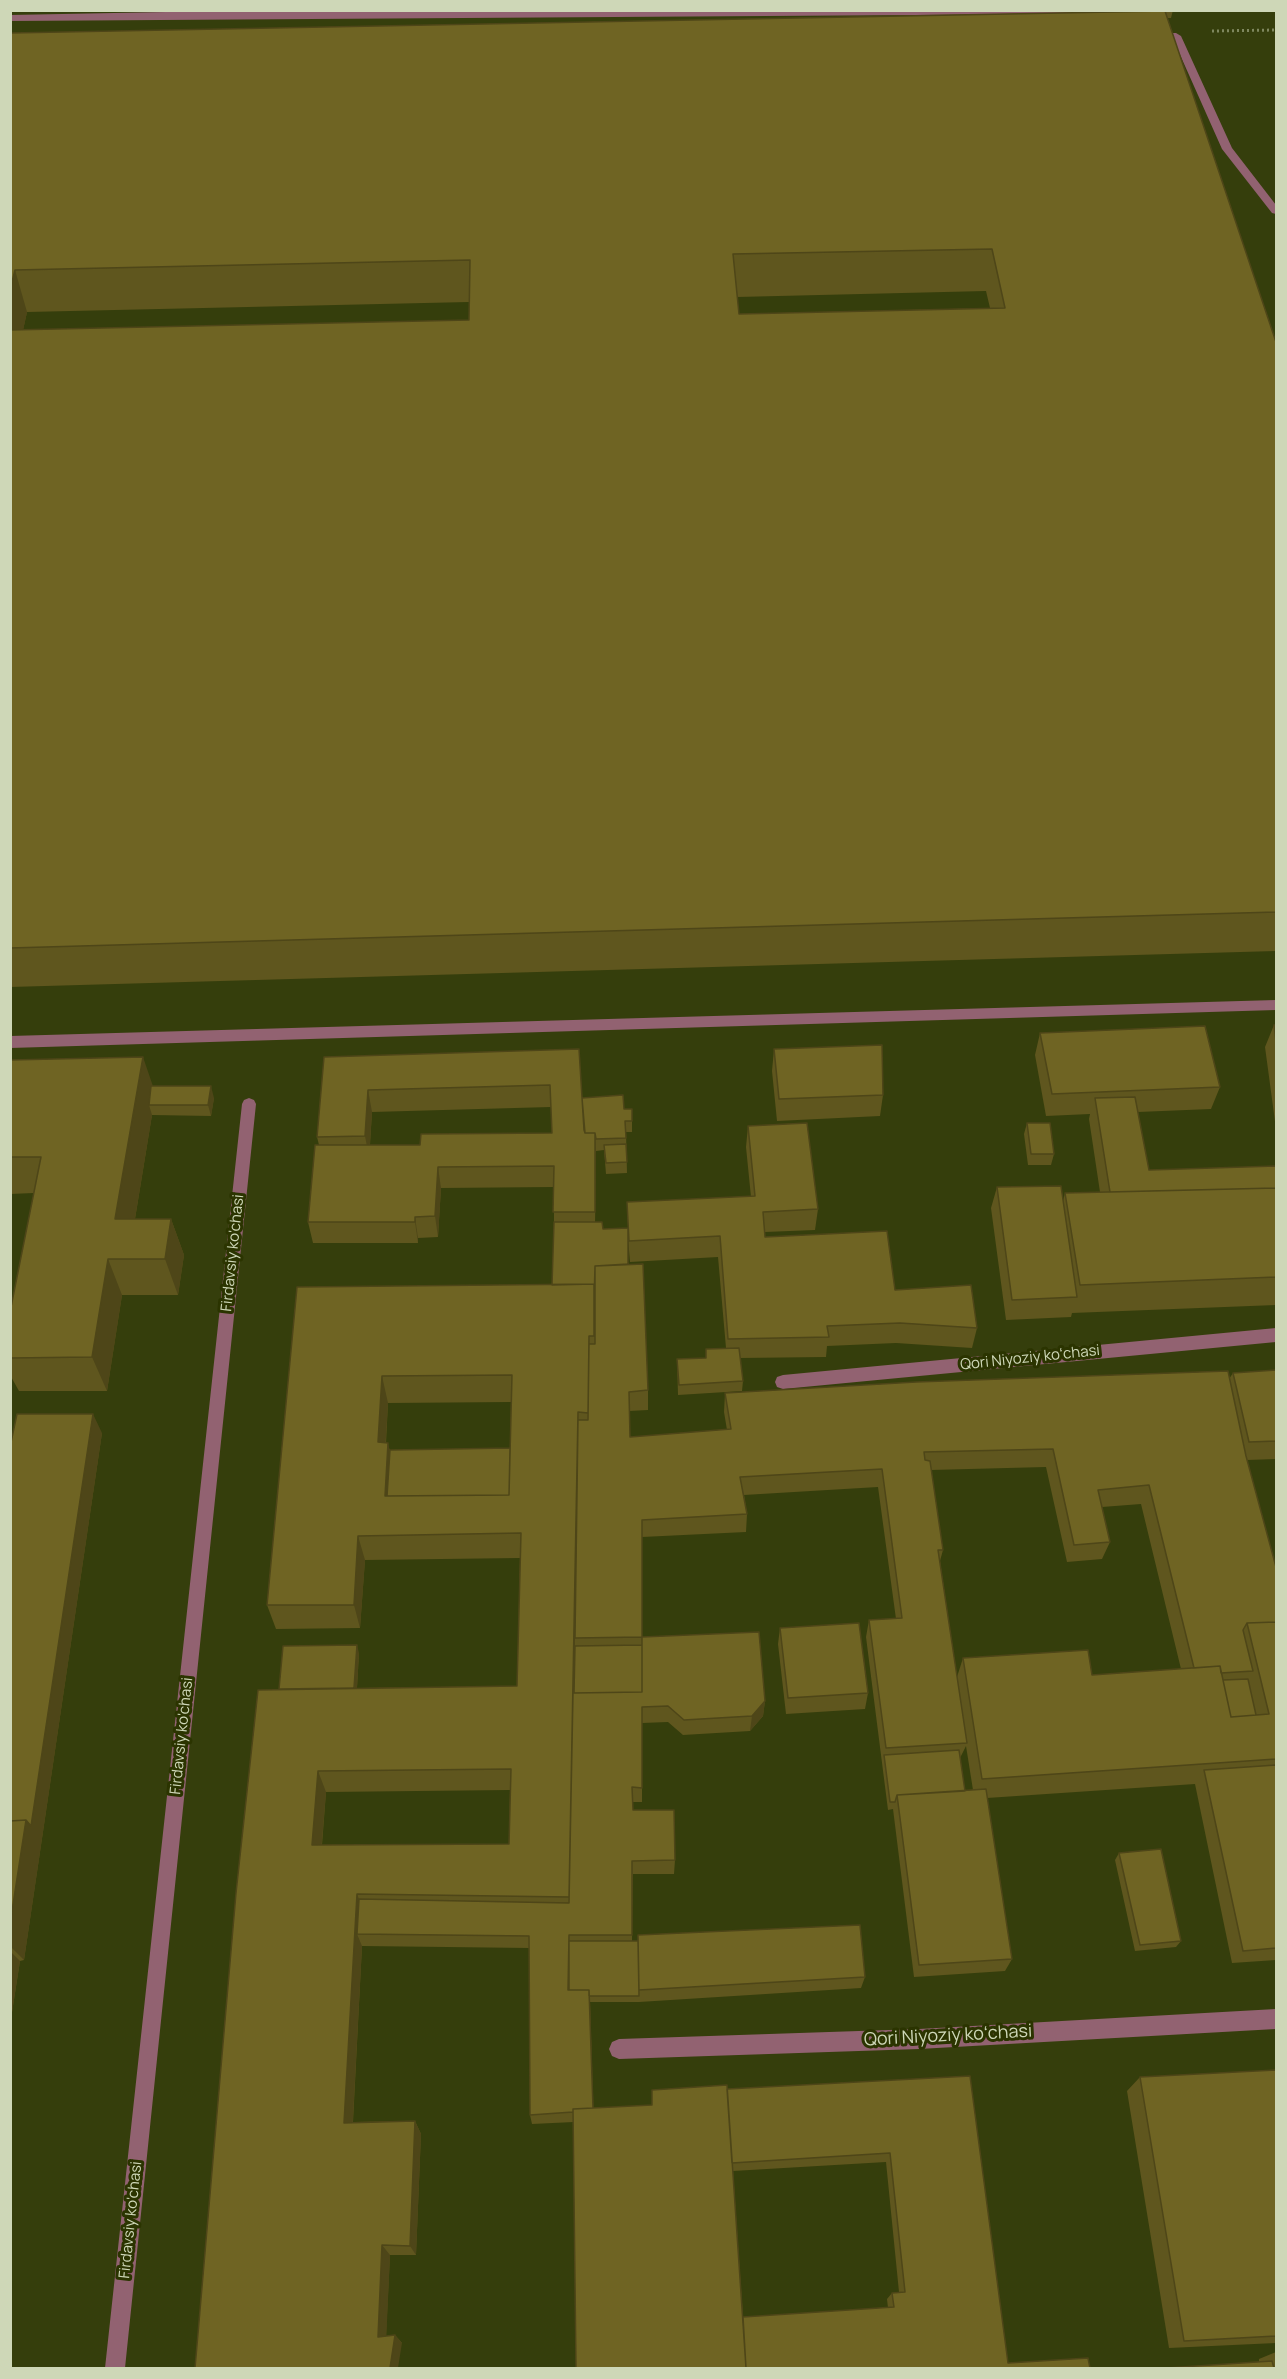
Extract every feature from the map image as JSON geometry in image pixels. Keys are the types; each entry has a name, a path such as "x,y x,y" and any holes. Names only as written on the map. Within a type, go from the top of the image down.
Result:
{"street":[{"path":"10,18 274,13 1069,11"},
{"path":"1140,36 1176,36 1227,149 1276,212"},
{"path":"10,1042 1276,1005"},
{"name":"Firdavsiy ko'chasi","path":"115,2368 249,1104"},
{"name":"Qori Niyoziy koʻchasi","path":"783,1382 1276,1335"},
{"name":"Qori Niyoziy koʻchasi","path":"619,2049 919,2039 1276,2019"}],"path":[{"path":"1176,36 1232,29 1276,30"}],"building":[{"path":"1165,11 1276,342 1276,912 10,948 10,330 469,320 470,260 15,270 10,290 10,33","holes":["992,249 1005,308 739,314 733,254"]},
{"path":"1205,1026 1220,1087 1052,1094 1040,1033"},
{"path":"882,1045 883,1095 779,1099 774,1049"},
{"path":"579,1049 584,1130 585,1133 595,1133 595,1212 553,1212 554,1166 438,1167 435,1216 415,1217 415,1222 308,1222 315,1145 420,1145 421,1134 552,1133 550,1085 368,1090 365,1136 317,1137 324,1057"},
{"path":"143,1057 115,1219 171,1219 165,1259 108,1259 92,1357 10,1358 10,1312 41,1157 10,1157 10,1060"},
{"path":"151,1086 211,1086 208,1105 149,1105"},
{"path":"623,1095 624,1109 632,1109 632,1121 625,1121 626,1138 596,1139 595,1133 585,1133 582,1098"},
{"path":"1135,1097 1149,1170 1276,1166 1276,1188 1110,1192 1095,1098"},
{"path":"807,1123 818,1209 763,1212 765,1237 887,1231 895,1290 971,1285 977,1328 900,1323 827,1326 829,1337 728,1339 720,1236 629,1241 627,1202 755,1196 748,1126"},
{"path":"1027,1123 1050,1123 1054,1154 1031,1154"},
{"path":"626,1144 627,1162 606,1163 604,1145"},
{"path":"1061,1186 1077,1297 1012,1300 997,1187"},
{"path":"1276,1188 1276,1277 1080,1285 1065,1193"},
{"path":"554,1222 602,1222 603,1229 628,1228 628,1264 595,1266 594,1302 594,1284 552,1285"},
{"path":"643,1264 648,1390 629,1392 630,1437 731,1429 725,1393 916,1382 1228,1371 1246,1456 1276,1567 1276,1622 1247,1623 1243,1630 1253,1671 1221,1673 1220,1666 1194,1668 1149,1485 1098,1490 1110,1542 1074,1545 1053,1449 924,1452 925,1460 930,1461 943,1550 938,1550 967,1743 886,1748 869,1620 902,1618 882,1469 740,1477 747,1514 642,1520 642,1637 575,1638 578,1420 588,1420 589,1344 595,1344 595,1266"},
{"path":"594,1284 594,1336 589,1336 588,1413 578,1412 569,1897 357,1894 344,2123 415,2121 410,2246 382,2245 378,2337 395,2335 390,2368 195,2368 236,1893 258,1690 517,1686 521,1533 358,1536 354,1605 267,1605 297,1287","holes":["512,1375 509,1495 385,1496 388,1443 378,1442 382,1376","511,1769 509,1844 312,1845 318,1771"]},
{"path":"739,1348 743,1381 679,1385 677,1359 706,1358 706,1349"},
{"path":"1276,1370 1276,1441 1249,1442 1233,1373"},
{"path":"17,1414 93,1414 31,1826 26,1820 10,1821 10,1447"},
{"path":"510,1448 509,1495 387,1496 390,1450"},
{"path":"1276,1622 1276,1759 982,1779 963,1658 1088,1650 1092,1675 1220,1666 1231,1717 1269,1714 1247,1623"},
{"path":"859,1623 868,1693 788,1698 780,1628"},
{"path":"759,1632 765,1701 752,1716 684,1720 668,1706 642,1707 642,1788 632,1787 633,1810 674,1810 675,1860 632,1861 632,1935 569,1935 568,1990 589,1990 593,2108 530,2115 529,1936 357,1934 359,1899 569,1903 573,1693 642,1692 642,1637"},
{"path":"357,1645 354,1688 279,1689 283,1646"},
{"path":"642,1645 642,1692 574,1693 575,1646"},
{"path":"1248,1679 1256,1715 1231,1717 1223,1680"},
{"path":"959,1750 965,1791 897,1795 895,1802 890,1802 884,1755"},
{"path":"1276,1765 1276,1948 1243,1951 1204,1770"},
{"path":"986,1789 1012,1959 919,1965 897,1795"},
{"path":"26,1820 10,1924 10,1821"},
{"path":"1161,1849 1181,1941 1140,1945 1119,1853"},
{"path":"860,1925 865,1977 639,1990 638,1935"},
{"path":"569,1941 638,1941 639,1996 589,1996 589,1990 569,1990"},
{"path":"1276,2070 1276,2336 1184,2341 1140,2077"},
{"path":"970,2076 1008,2363 1088,2358 1090,2368 746,2368 743,2317 894,2307 892,2293 905,2292 890,2153 732,2163 727,2089"},
{"path":"727,2085 746,2368 576,2368 573,2109 652,2105 652,2090"},
{"path":"1272,2361 1274,2368 1166,2368"}]}
